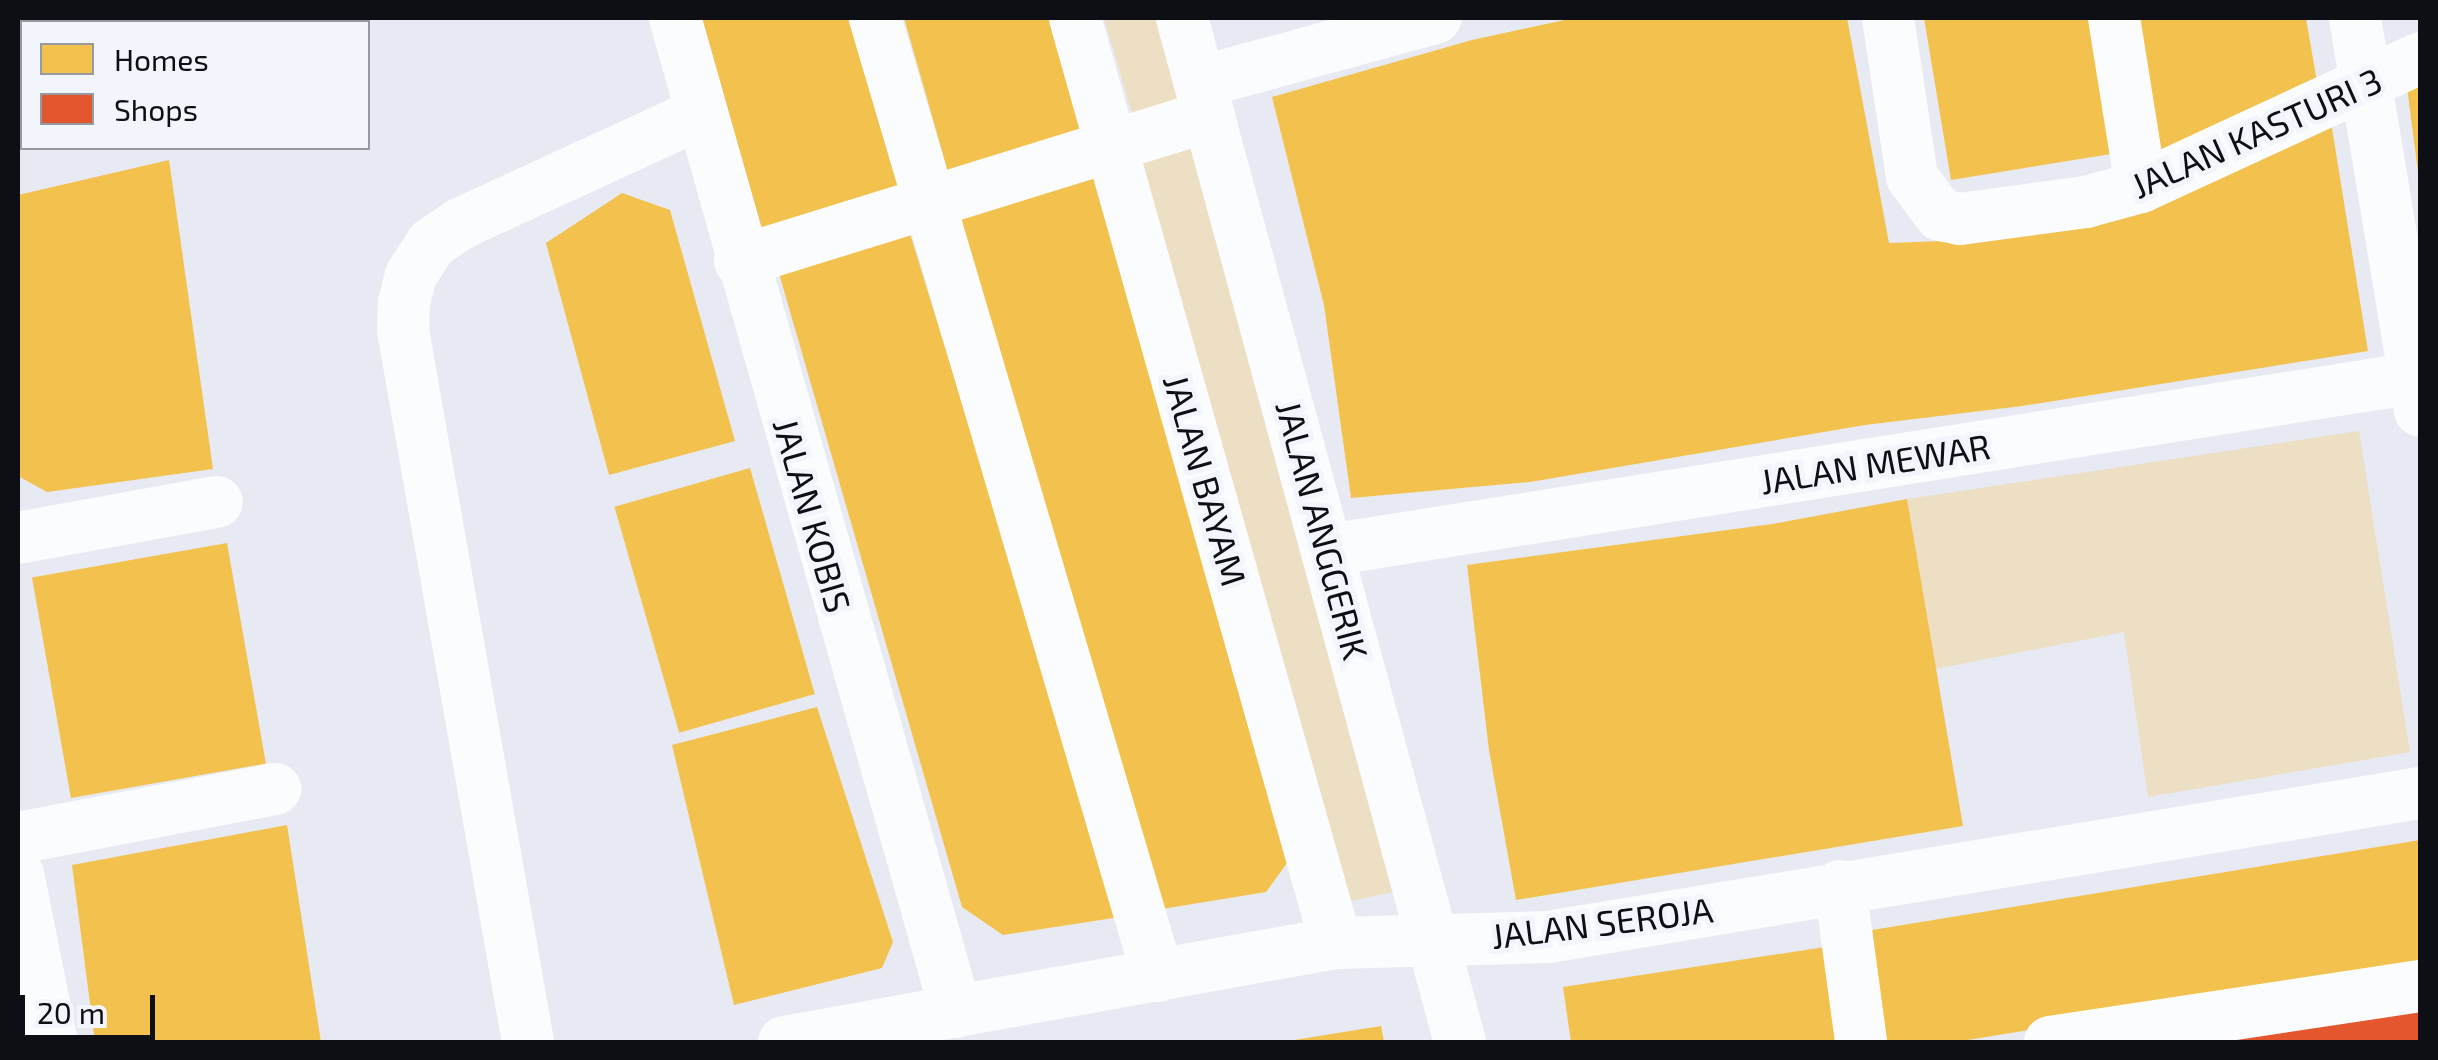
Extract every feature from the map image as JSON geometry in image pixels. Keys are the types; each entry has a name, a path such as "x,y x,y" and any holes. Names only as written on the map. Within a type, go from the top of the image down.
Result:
{"street":[{"name":"JALAN KOBIS","path":"675,18 740,261 956,1012"},
{"path":"875,18 1158,976"},
{"name":"JALAN BAYAM","path":"1075,18 1336,942"},
{"name":"JALAN ANGGERIK","path":"1182,18 1460,1042"},
{"path":"740,261 1112,147 1205,99 1435,18"},
{"name":"JALAN KASTURI 3","path":"1888,18 1912,178 1940,215 1960,218 2086,202 2141,187 2420,58"},
{"path":"2114,18 2141,187"},
{"path":"2355,18 2419,389"},
{"path":"528,1042 403,330 404,303 410,275 432,243 462,223 701,113"},
{"name":"JALAN MEWAR","path":"1328,550 2419,389"},
{"path":"18,538 217,502"},
{"path":"18,838 274,789"},
{"name":"JALAN SEROJA","path":"784,1042 956,1012 1031,1021 1158,976 1336,942 1548,936 2420,793"},
{"path":"18,874 52,1042"},
{"path":"1840,886 1862,1042"},
{"path":"2050,1042 2420,986"}],"shaded area":[{"path":"1104,18 1158,18 1184,105 1134,120"},
{"path":"1193,147 1393,892 1342,903 1135,164"},
{"path":"2359,431 2410,752 2148,797 2124,632 1935,669 1907,499"}],"building: Homes":[{"path":"702,18 848,18 903,204 766,243"},
{"path":"904,18 1055,18 1091,146 952,186"},
{"path":"1574,18 1847,18 1889,243 1996,239 2331,122 2368,351 2022,406 1865,425 1530,482 1351,498 1324,305 1272,97 1472,40"},
{"path":"1924,18 2094,18 2117,153 1951,180"},
{"path":"2138,18 2306,18 2317,82 2160,157"},
{"path":"2420,80 2420,172 2418,172 2407,87"},
{"path":"169,160 213,469 47,492 18,476 18,195"},
{"path":"1104,170 1295,852 1266,892 1156,910 957,208"},
{"path":"622,193 670,210 735,441 609,475 546,243"},
{"path":"908,227 1120,917 1003,935 962,907 776,263"},
{"path":"750,468 815,694 679,733 614,507"},
{"path":"1907,499 1963,826 1516,900 1489,750 1467,565 1772,524"},
{"path":"227,543 266,764 71,798 32,577"},
{"path":"817,707 893,942 882,968 734,1005 672,745"},
{"path":"287,825 321,1042 95,1042 72,865"},
{"path":"2420,840 2420,967 1955,1042 1878,1042 1860,932"},
{"path":"1825,947 1839,1042 1571,1042 1563,987"},
{"path":"1381,1026 1384,1042 1294,1042 1294,1040"}],"building: Shops":[{"path":"2420,1001 2420,1042 2186,1042"}]}
